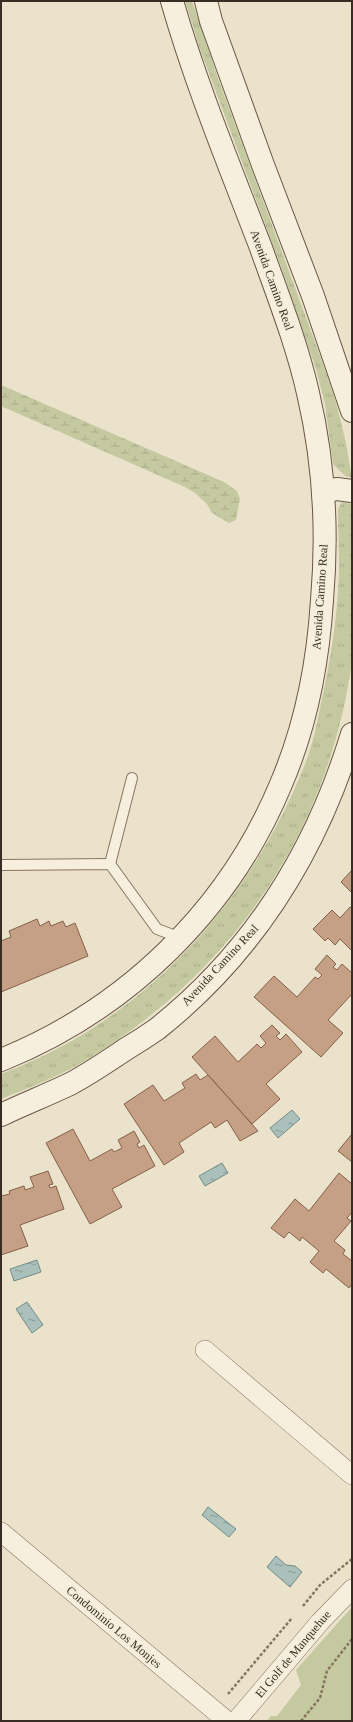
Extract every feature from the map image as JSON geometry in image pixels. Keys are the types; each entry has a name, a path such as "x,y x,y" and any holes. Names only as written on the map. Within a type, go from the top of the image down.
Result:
{"main road":[{"name":"Avenida Camino Real","path":"1,1060 41,1042 87,1016 138,978 181,938 215,897 248,851 270,809 292,756 304,716 314,670 321,622 324,575 323,492 309,396 298,355 278,294 192,65 172,1"},
{"path":"206,1 211,21 335,359 352,411"},
{"path":"323,492 338,489 352,491"},
{"name":"Avenida Camino Real","path":"1,1115 70,1084 156,1030 204,986 252,934 280,895 300,861 325,811 342,768 352,734"}],"street":[{"path":"205,1350 352,1475"},
{"name":"Condominio Los Monjes","path":"1,1532 227,1721"},
{"name":"El Golf de Manquehue","path":"236,1721 320,1622 352,1589"}],"lane":[{"path":"110,864 132,778"},
{"path":"110,864 157,929 181,938"},
{"path":"1,865 110,864"}],"path":[{"path":"301,1721 320,1698 327,1671 352,1639"}],"green space":[{"path":"185,1 192,1 219,81 322,361 336,402 346,443 352,478 345,476 333,464 325,404 316,369 281,267 200,49"},
{"path":"1,385 224,482 237,491 240,499 236,520 229,523 212,513 207,504 195,493 185,487 1,406"},
{"path":"342,502 352,504 352,661 340,724 321,783 296,840 264,893 227,942 184,986 136,1027 83,1062 53,1077 1,1099 1,1074 53,1051 101,1023 145,990 186,952 222,910 254,864 282,815 305,764 310,749 328,670 336,619 339,569 338,509"},
{"path":"352,1607 352,1721 267,1721 271,1716 277,1716 301,1685 296,1670"}],"water":[{"path":"292,1110 300,1119 278,1138 270,1128"},
{"path":"222,1163 228,1173 205,1186 199,1176"},
{"path":"37,1260 41,1272 14,1281 10,1269"},
{"path":"27,1302 43,1325 32,1333 16,1309"},
{"path":"208,1507 236,1529 229,1537 202,1515"},
{"path":"276,1556 286,1565 295,1566 302,1572 290,1587 267,1567"}],"building":[{"path":"352,870 352,893 341,882"},
{"path":"350,907 352,909 352,951 340,939 335,945 328,938 325,941 313,929 332,910 340,918"},
{"path":"37,919 40,926 49,921 51,926 63,921 66,927 75,923 88,956 1,992 1,941 11,937 9,931"},
{"path":"327,955 336,964 333,967 337,970 342,964 352,973 352,994 328,1020 343,1033 321,1057 254,997 274,976 297,997 315,977 318,979 322,975 315,969"},
{"path":"272,1025 280,1033 276,1036 280,1040 286,1034 302,1052 266,1084 280,1099 252,1124 192,1057 215,1036 238,1062 257,1044 261,1048 266,1043 260,1036"},
{"path":"196,1074 200,1080 208,1075 258,1131 240,1141 227,1120 215,1128 211,1122 179,1143 184,1152 164,1165 124,1104 153,1085 164,1101 185,1088 182,1083"},
{"path":"73,1129 90,1161 112,1149 114,1152 122,1148 118,1140 134,1131 140,1142 137,1144 139,1148 144,1145 155,1166 112,1189 122,1207 90,1224 46,1143"},
{"path":"352,1134 352,1162 338,1151"},
{"path":"48,1171 53,1184 49,1185 50,1188 56,1186 64,1209 20,1225 28,1246 1,1255 1,1196 10,1194 9,1191 24,1186 25,1190 34,1187 30,1177"},
{"path":"339,1173 352,1184 352,1212 347,1218 351,1221 334,1241 345,1250 343,1254 352,1261 352,1284 349,1288 326,1269 323,1273 310,1262 319,1251 302,1237 300,1241 289,1232 284,1238 271,1228 295,1199 309,1211"}]}
